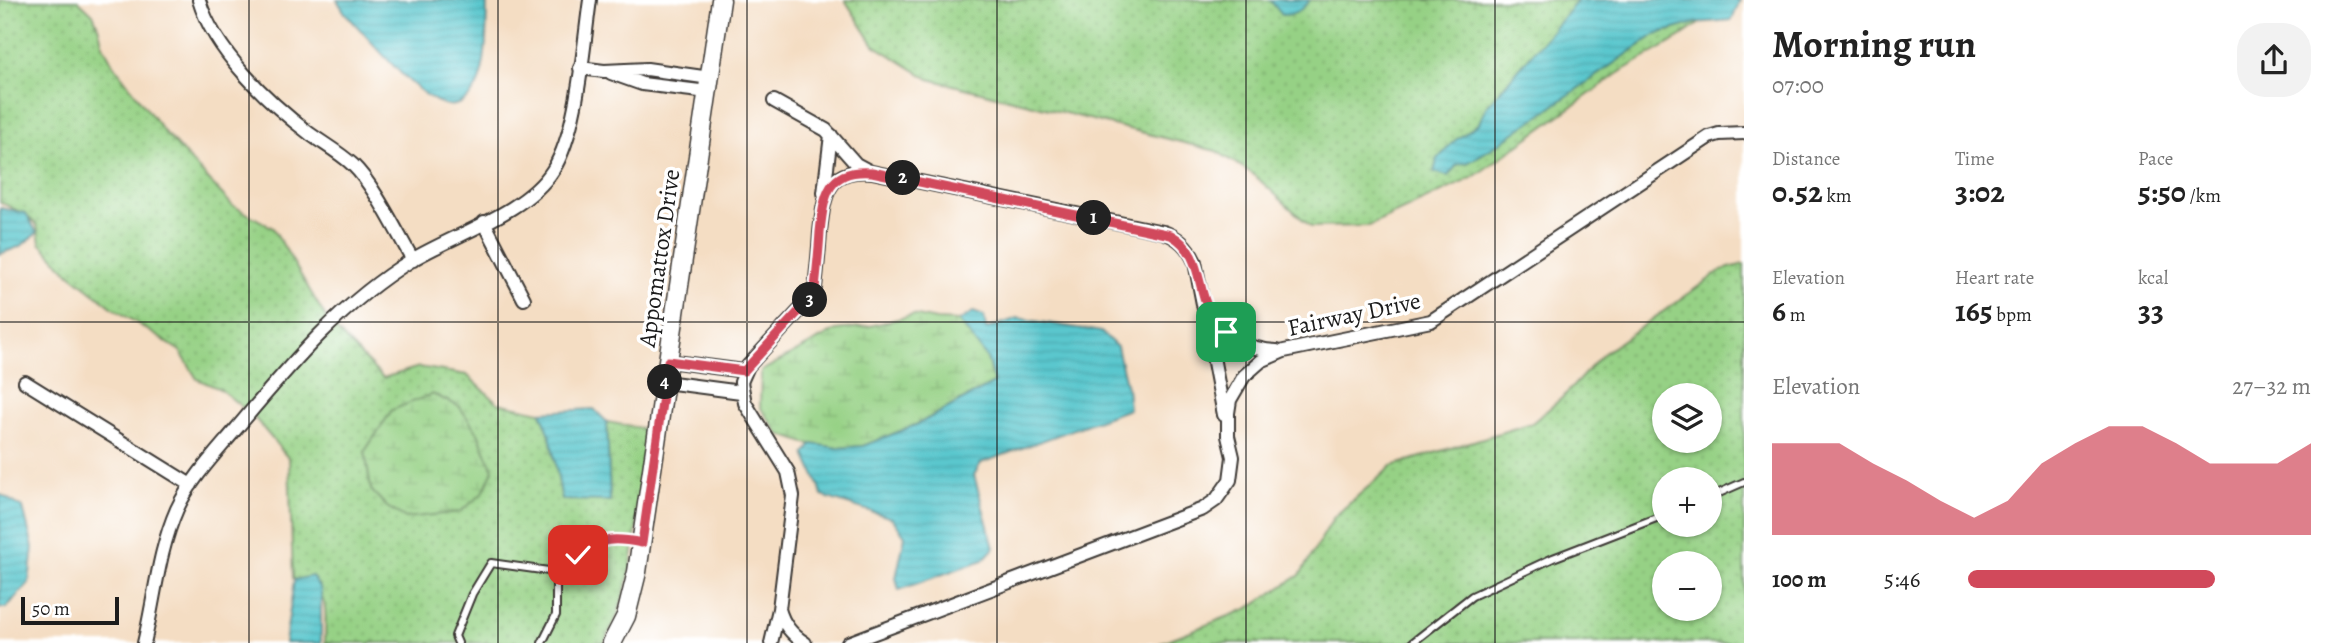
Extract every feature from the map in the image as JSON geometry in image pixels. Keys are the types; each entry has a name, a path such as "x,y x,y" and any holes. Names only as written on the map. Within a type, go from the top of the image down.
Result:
{"street":[{"path":"199,0 213,32 251,79 290,118 346,159 359,172 413,260"},
{"path":"144,643 164,544 177,509 191,485 315,338 366,293 413,260 526,199 552,172 568,138 590,0"},
{"name":"Appomattox Drive","path":"612,643 632,599 642,543 721,0"},
{"path":"580,68 604,71 642,84 709,85"},
{"path":"774,101 818,125 831,135 856,164 872,172"},
{"name":"Fairway Drive","path":"848,643 1203,509 1216,500 1230,480 1233,457 1228,436 1230,400 1244,376 1261,361 1284,351 1431,321 1709,137 1744,133"},
{"path":"771,643 779,609 793,496 792,483 741,392 744,371 812,297 831,135"},
{"path":"824,200 830,185 842,177 854,171 872,172 1171,235 1191,252 1195,262 1228,436"},
{"path":"484,222 524,299"},
{"path":"1201,292 1212,318 1226,332 1256,348 1284,351"},
{"path":"668,361 744,371"},
{"path":"25,382 191,485"},
{"path":"665,382 741,392"},
{"path":"779,609 781,618 793,635 805,643"}],"lane":[{"path":"1722,492 1744,482"},
{"path":"1412,643 1472,596 1553,558 1652,520"},
{"path":"458,643 455,636 472,594 491,563 556,572 599,541 619,538 642,543"},
{"path":"542,643 556,615 556,572"}],"green space":[{"path":"0,0 78,0 93,14 102,43 113,64 165,133 232,205 273,228 329,323 383,378 419,367 467,375 498,403 541,412 550,435 562,499 610,500 607,422 651,430 630,572 618,614 604,643 325,643 325,611 320,594 306,583 293,579 289,459 253,416 220,389 197,379 180,351 113,308 70,274 40,243 37,225 26,215 0,202"},
{"path":"845,0 1730,0 1674,41 1623,70 1472,178 1369,226 1311,227 1253,174 1216,151 929,79 874,45"},
{"path":"1744,264 1744,643 1160,643 1247,609 1300,575 1334,517 1392,466 1532,423 1563,397 1603,354 1722,270"},
{"path":"913,315 959,321 987,358 994,383 918,424 863,446 838,448 805,443 779,434 760,407 761,371 836,330 870,326"},
{"path":"432,394 459,406 478,433 493,470 483,493 460,512 406,518 387,507 371,490 365,451 392,410"}],"water":[{"path":"337,0 487,0 484,61 473,93 463,102 451,105 445,105 427,95 389,61 345,13"},
{"path":"1270,0 1310,0 1298,11 1282,15"},
{"path":"1578,0 1740,0 1732,20 1696,23 1656,34 1497,145 1469,162 1457,165 1448,176 1434,172 1437,160 1453,142 1479,123 1486,107"},
{"path":"0,208 26,213 37,233 21,246 0,254"},
{"path":"973,312 984,316 986,329 1018,318 1101,332 1117,347 1129,409 981,463 974,475 994,548 983,560 899,590 896,578 905,536 892,518 822,496 805,454 812,444 838,448 863,446 918,424 994,383 987,358 959,321"},
{"path":"594,409 607,422 610,501 562,500 550,435 541,412"},
{"path":"0,494 23,508 33,547 29,583 6,608 0,608"},
{"path":"312,576 321,590 321,643 285,643 294,580"}],"route":[{"path":"578,555 599,541 619,538 642,543 668,361 744,371 812,297 824,200 830,185 854,171 872,172 1049,208 1163,232 1178,238 1191,252 1207,309 1218,326 1226,332"}]}
